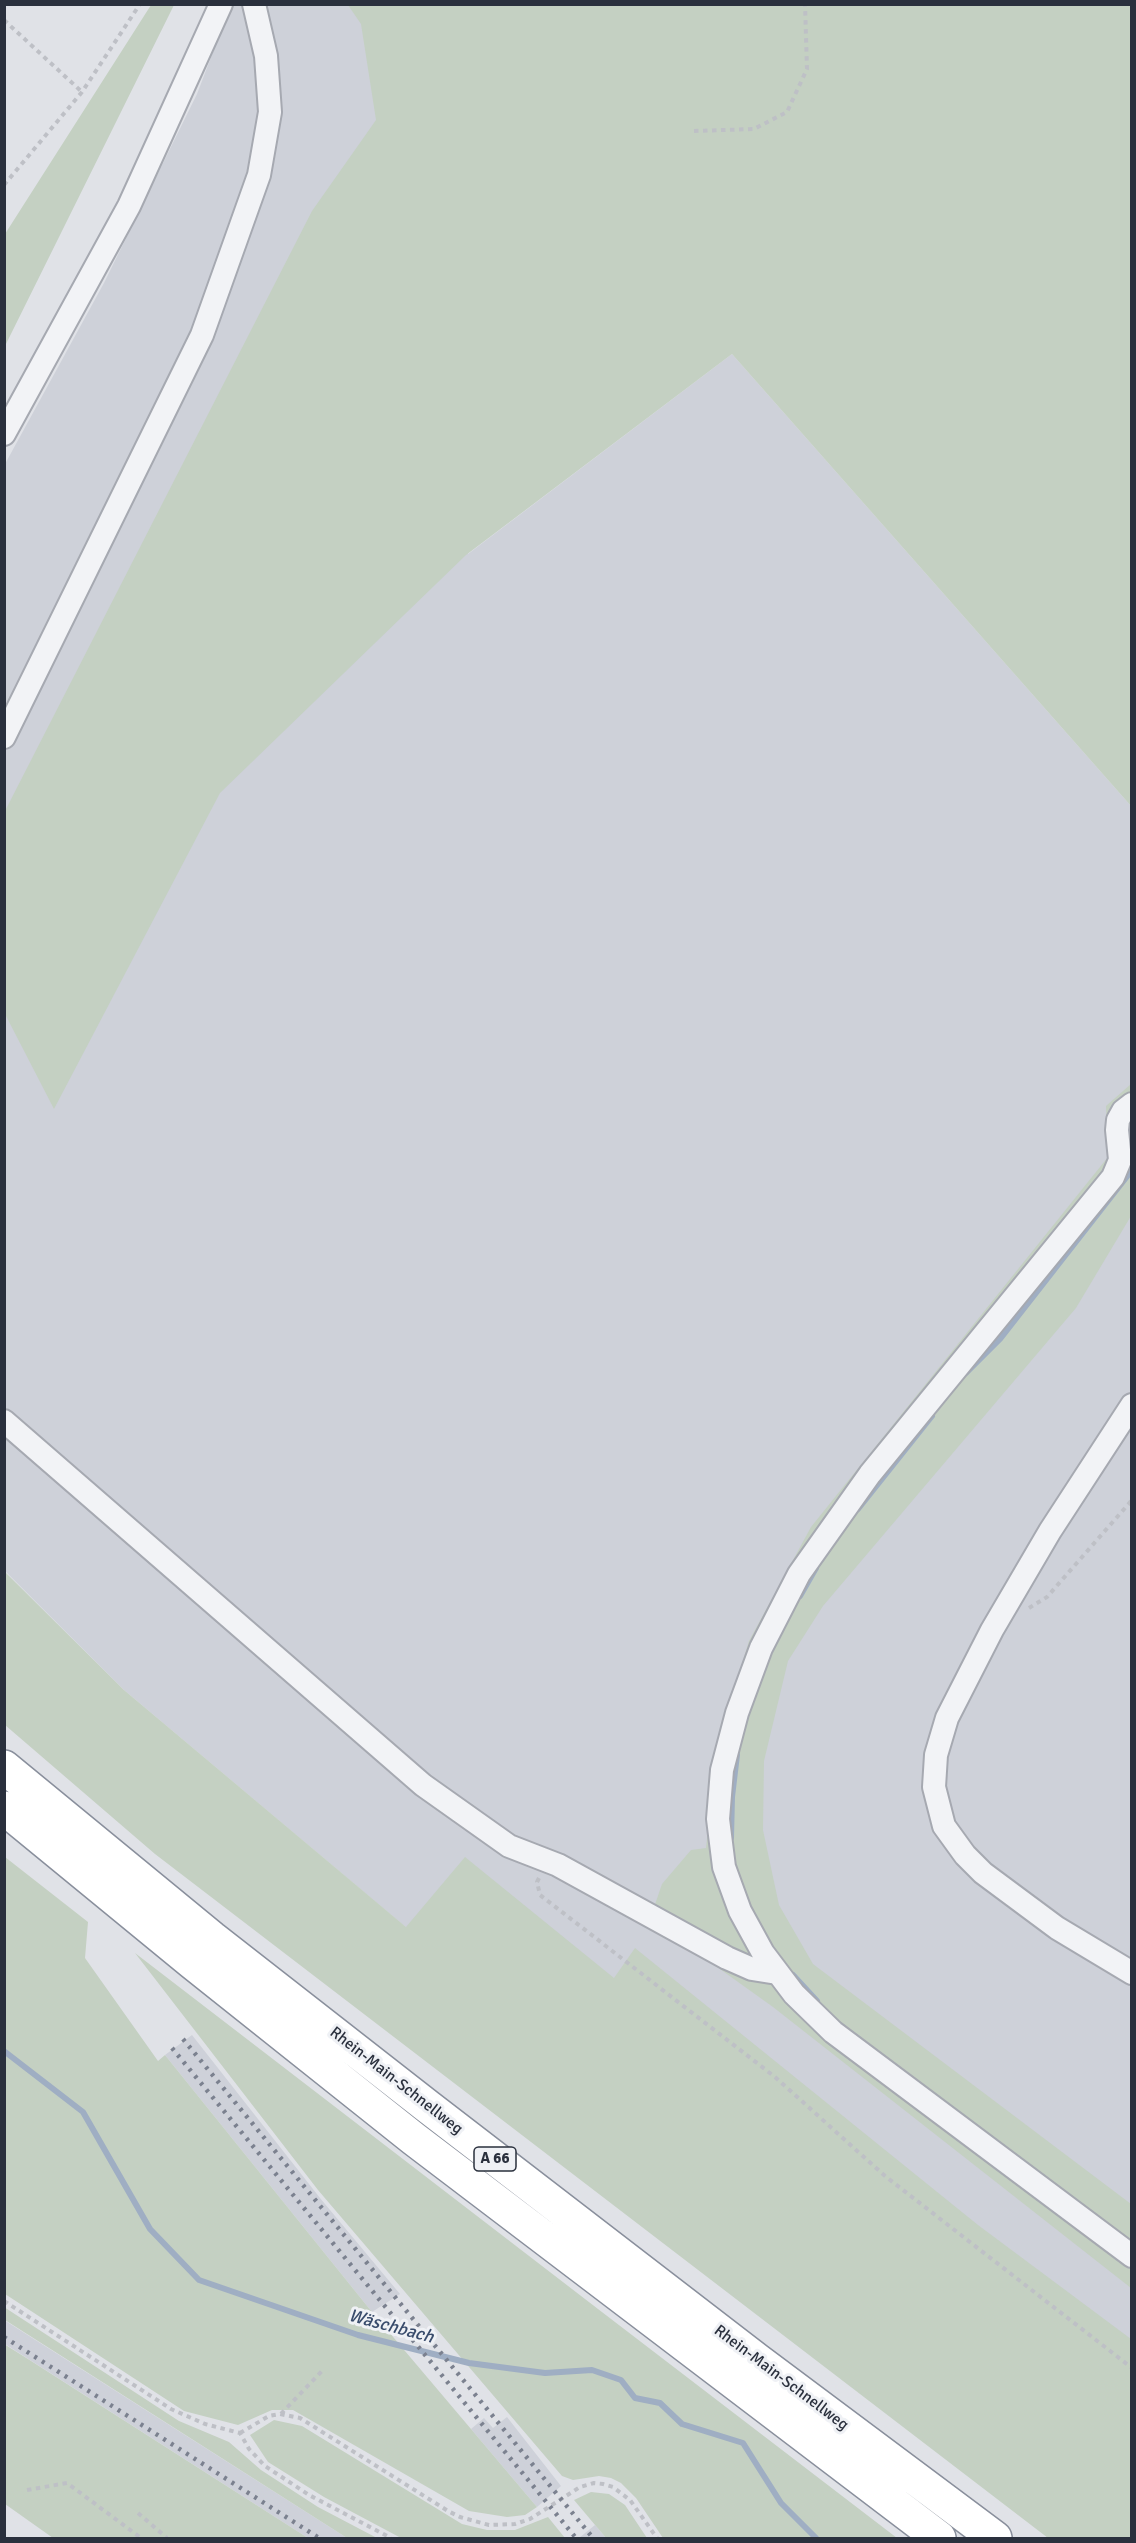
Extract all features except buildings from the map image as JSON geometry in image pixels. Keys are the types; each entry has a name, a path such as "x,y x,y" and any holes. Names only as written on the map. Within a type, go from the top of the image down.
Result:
{"highway":[{"name":"Rhein-Main-Schnellweg","path":"4,1767 212,1938 418,2099 757,2360 995,2538"},
{"name":"Rhein-Main-Schnellweg","path":"4,1808 193,1963 414,2139 939,2538"}],"lane":[{"path":"4,434 129,206 218,14 220,4"},
{"path":"4,736 202,335 259,175 270,112 267,56 254,4"},
{"path":"1131,1104 1122,1111 1118,1120 1120,1160 1113,1177 870,1474 821,1540 779,1610 748,1680 722,1770 718,1819 724,1867 740,1911 763,1953 794,1994 833,2032 1131,2256"},
{"path":"1131,1405 1050,1531 992,1630 947,1718 936,1755 934,1787 944,1826 965,1855 983,1873 1057,1928 1131,1973"},
{"path":"4,1421 423,1785 509,1846 558,1865 727,1958 752,1969 777,1973"}],"path":[{"path":"4,185 82,92 140,4"},
{"path":"694,130 754,129 786,112 807,69 805,4"},
{"path":"4,20 82,92"},
{"path":"992,1630 1047,1597 1131,1500"},
{"path":"558,1865 544,1869 537,1882 540,1895 775,2077 885,2176 1131,2368"},
{"path":"4,2301 171,2409 195,2420 240,2433 249,2449 265,2466 326,2504 391,2538"},
{"path":"240,2433 259,2421 280,2414 322,2371"},
{"path":"280,2414 309,2422 460,2517 489,2525 515,2524 546,2511 580,2487 594,2483 613,2487 622,2493 657,2538"},
{"path":"27,2490 67,2483 141,2538"},
{"path":"138,2513 167,2538"}],"shaded area":[{"path":"231,5 578,5 468,554 732,354 1131,806 1131,2469 459,1972 124,1690 5,1571 5,464 104,283 197,94"},
{"path":"192,2035 320,2198 400,2294 372,2312 165,2055"},
{"path":"4,2320 347,2538 308,2538 5,2344"},
{"path":"507,2417 561,2486 537,2507 471,2429 484,2418 493,2428"},
{"path":"595,2525 606,2538 579,2538"}],"green space":[{"path":"151,5 174,5 5,346 5,234"},
{"path":"348,5 1131,5 1131,806 732,354 466,555 220,793 54,1109 5,1014 5,811 312,211 376,120 361,24"},
{"path":"1131,1084 1131,1216 1076,1308 823,1606 788,1661 764,1761 763,1830 779,1905 813,1964 1131,2204 1131,2288 773,2007 650,1919 662,1884 691,1850 706,1848 718,1742 749,1641 811,1527 1108,1157 1106,1106"},
{"path":"4,1571 124,1690 406,1927 465,1857 614,1978 635,1948 978,2225 1131,2339 1131,2538 1048,2538 155,1854 5,1725"},
{"path":"5,1857 88,1922 85,1958 158,2061 165,2055 372,2312 537,2507 525,2515 507,2517 469,2511 293,2410 272,2410 238,2425 184,2411 5,2294"},
{"path":"135,1953 897,2538 663,2538 636,2498 621,2483 599,2476 573,2480 562,2476 318,2190"},
{"path":"4,2307 179,2421 229,2442 261,2470 318,2507 377,2538 347,2538 5,2320"},
{"path":"4,2344 308,2538 53,2538 5,2504"},
{"path":"274,2420 302,2426 462,2524 487,2530 515,2530 548,2517 565,2538 401,2538 324,2497 268,2462 250,2435"},
{"path":"591,2492 609,2494 625,2505 647,2538 606,2538 574,2500"}],"waterway":[{"path":"966,1373 1000,1339 1132,1170"},
{"path":"858,1509 932,1416"},
{"path":"800,1596 816,1568"},
{"path":"731,1838 732,1797 737,1755"},
{"path":"793,1975 817,2001"},
{"name":"Wäschbach","path":"4,2051 83,2112 150,2229 199,2280 358,2335 469,2363 545,2373 592,2370 621,2380 635,2398 660,2403 682,2424 743,2443 781,2503 816,2538"}],"railway":[{"path":"183,2039 593,2538"},
{"path":"172,2048 576,2538"},
{"path":"4,2337 319,2538"}]}
